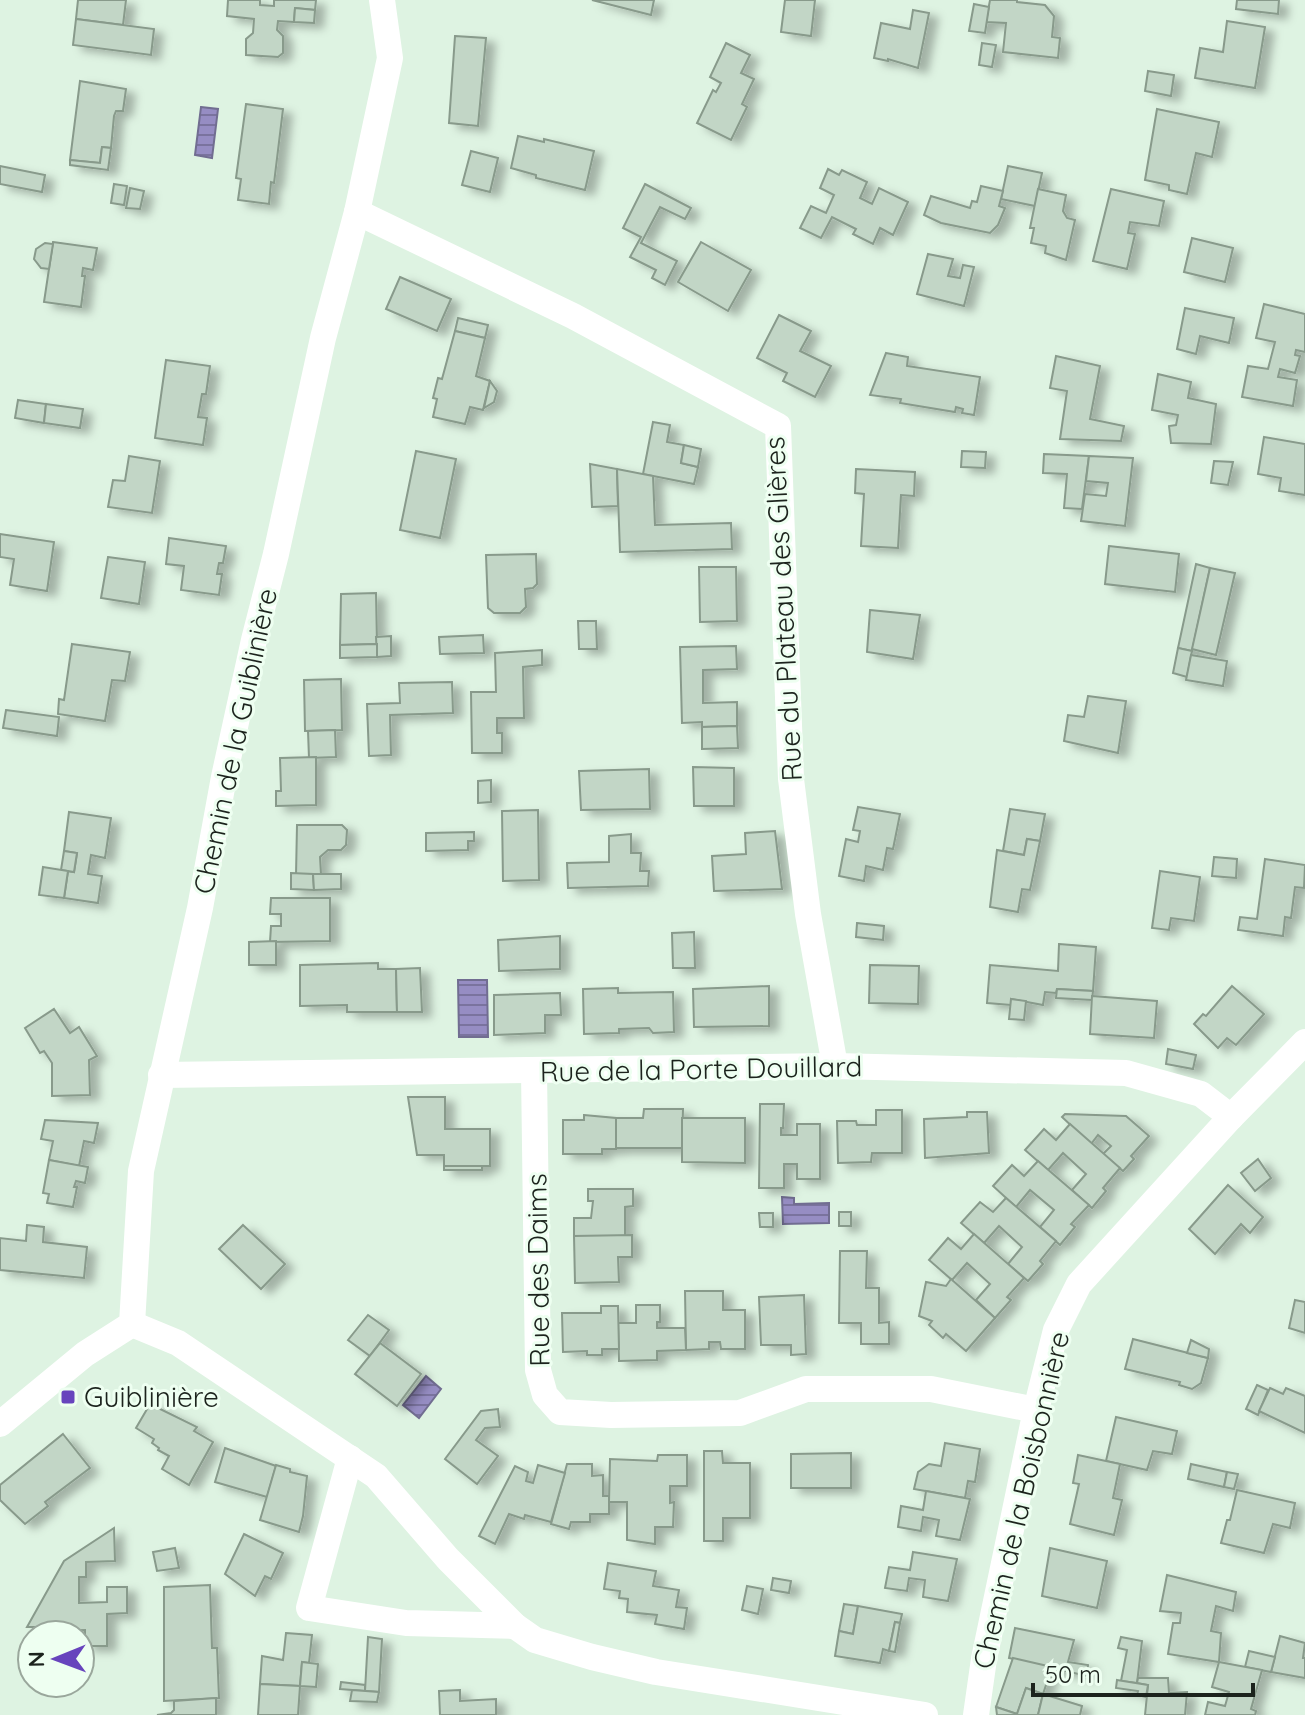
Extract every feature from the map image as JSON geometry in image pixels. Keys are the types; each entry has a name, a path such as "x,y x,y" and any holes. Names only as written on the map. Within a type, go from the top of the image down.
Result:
{"street":[{"name":"Chemin de la Guiblinière","path":"132,1324 141,1171 200,908 254,640 323,338 357,212 390,58 382,0"},
{"name":"Rue du Plateau des Glières","path":"357,212 573,316 778,426 791,779 808,914 835,1066"},
{"name":"Chemin de la Boisbonnière","path":"976,1715 984,1659 1036,1410 1056,1330 1079,1284 1231,1117 1305,1042"},
{"name":"Rue de la Porte Douillard","path":"161,1075 835,1066 1126,1073 1201,1094 1231,1117"},
{"name":"Rue des Daims","path":"534,1071 538,1370 545,1395 560,1412 611,1415 740,1413 806,1389 931,1389 1036,1410"},
{"path":"0,1424 85,1354 132,1324 178,1343 376,1476 448,1559 515,1626 535,1640 656,1672 925,1715"},
{"path":"350,1458 309,1608 406,1623 515,1626"}],"shaded area":[{"path":"201,107 218,109 212,158 195,155"},
{"path":"458,980 487,980 488,1037 459,1037"},
{"path":"782,1197 794,1198 794,1204 829,1203 829,1223 783,1224"},
{"path":"426,1376 441,1389 419,1418 403,1405"}],"building":[{"path":"78,0 126,0 123,25 76,19"},
{"path":"228,0 260,0 260,5 274,6 274,0 316,0 315,10 295,8 294,22 278,21 277,30 283,36 283,53 278,57 246,55 246,39 253,33 254,19 227,16"},
{"path":"592,0 654,0 651,15"},
{"path":"785,0 815,0 811,36 781,32"},
{"path":"990,0 1017,0 1045,5 1054,16 1052,37 1060,38 1058,58 1003,52 1006,23 986,22"},
{"path":"1237,0 1279,0 1278,14 1236,9"},
{"path":"974,4 989,7 985,33 969,31"},
{"path":"295,8 315,10 314,23 294,22"},
{"path":"913,10 929,13 918,68 874,58 881,23 910,29"},
{"path":"76,19 154,29 151,55 73,45"},
{"path":"1227,21 1265,27 1255,88 1195,78 1200,48 1223,52"},
{"path":"455,36 486,38 478,126 449,123"},
{"path":"726,43 750,55 741,73 754,79 742,104 747,107 731,140 697,123 713,90 716,92 721,83 710,77"},
{"path":"982,43 996,45 992,67 979,65"},
{"path":"1148,71 1174,75 1171,96 1145,91"},
{"path":"80,81 126,89 123,111 116,111 114,116 111,148 102,147 100,163 70,160"},
{"path":"246,104 283,109 269,204 238,200 241,179 236,178"},
{"path":"1157,109 1219,122 1212,157 1196,153 1187,194 1169,190 1169,185 1145,180"},
{"path":"518,136 594,151 585,190 536,178 536,175 511,168"},
{"path":"102,147 111,148 108,170 70,165 70,160 100,163"},
{"path":"471,151 498,158 490,192 462,185"},
{"path":"0,166 45,175 42,192 0,184"},
{"path":"1008,166 1042,173 1035,206 1001,199"},
{"path":"828,169 839,175 842,170 867,182 860,198 872,204 879,188 908,202 893,235 880,228 873,244 853,234 856,229 832,217 821,238 800,228 811,206 826,213 834,195 820,188"},
{"path":"114,184 127,186 124,205 111,203"},
{"path":"645,184 691,208 685,219 660,207 641,243 677,261 665,285 652,278 656,270 630,257 641,237 623,228"},
{"path":"981,186 1003,191 999,206 1005,208 998,225 990,233 941,223 924,215 931,196 970,208 972,201 977,202"},
{"path":"130,188 144,191 140,209 126,208"},
{"path":"1038,189 1066,195 1063,211 1067,218 1075,220 1066,260 1045,253 1046,246 1031,243 1034,228 1030,228"},
{"path":"1111,189 1164,201 1159,226 1130,222 1128,233 1135,234 1127,269 1093,261"},
{"path":"1192,238 1233,248 1225,282 1184,272"},
{"path":"53,242 97,248 93,270 83,268 82,276 85,276 81,307 44,302"},
{"path":"701,242 751,270 728,311 678,282"},
{"path":"45,243 53,244 49,269 41,268 34,259 36,249"},
{"path":"928,254 953,259 948,276 960,278 963,265 974,267 964,306 917,294"},
{"path":"400,277 451,299 437,331 386,309"},
{"path":"1264,304 1305,314 1305,352 1296,350 1295,355 1300,356 1295,373 1280,369 1278,377 1297,380 1293,406 1242,397 1248,366 1268,369 1275,342 1256,338"},
{"path":"1185,308 1234,318 1229,343 1200,336 1196,354 1177,349"},
{"path":"779,315 811,331 800,351 831,366 815,397 783,381 787,373 757,358"},
{"path":"458,318 488,325 485,338 455,331"},
{"path":"455,331 485,338 476,376 490,381 483,410 470,407 465,424 433,417 437,399 433,398 438,378 442,379"},
{"path":"886,353 908,357 907,366 980,377 974,415 962,413 963,409 956,407 955,412 870,395"},
{"path":"1056,356 1100,366 1090,419 1124,426 1121,441 1060,439 1067,391 1050,388"},
{"path":"166,360 210,366 206,394 202,394 198,417 207,418 203,445 155,438"},
{"path":"1158,374 1191,382 1188,398 1216,404 1211,444 1171,443 1169,426 1176,425 1178,415 1152,410"},
{"path":"490,381 497,391 494,402 484,408"},
{"path":"18,400 46,404 44,423 15,418"},
{"path":"46,404 83,409 80,428 44,423"},
{"path":"653,422 670,425 667,442 684,445 681,463 698,467 694,484 643,474"},
{"path":"1264,437 1305,444 1305,495 1279,491 1281,478 1258,474"},
{"path":"684,445 701,449 698,467 681,463"},
{"path":"416,451 456,459 440,538 400,530"},
{"path":"962,451 986,452 985,468 961,467"},
{"path":"1044,454 1089,456 1082,509 1064,508 1067,474 1043,473"},
{"path":"129,456 160,461 152,513 108,507 113,480 125,481"},
{"path":"1089,456 1133,458 1125,526 1081,521 1085,494 1106,496 1108,483 1086,481"},
{"path":"1214,461 1233,462 1228,485 1211,483"},
{"path":"590,464 617,469 618,506 592,507"},
{"path":"617,469 653,476 655,525 731,523 732,549 620,552"},
{"path":"856,469 915,472 914,496 901,495 898,548 861,546 864,494 855,493"},
{"path":"0,534 54,542 47,591 10,585 14,559 0,557"},
{"path":"169,538 226,546 217,574 222,574 219,595 181,590 184,566 166,564"},
{"path":"1109,546 1179,554 1175,592 1105,584"},
{"path":"536,554 537,584 525,589 526,607 520,613 494,613 488,608 486,555"},
{"path":"108,557 145,562 139,604 101,598"},
{"path":"1196,564 1210,568 1192,651 1178,648"},
{"path":"699,567 736,567 737,621 700,622"},
{"path":"1210,568 1235,573 1216,655 1192,649"},
{"path":"376,593 377,644 340,645 341,594"},
{"path":"870,610 920,615 913,659 867,652"},
{"path":"578,621 596,621 597,649 579,649"},
{"path":"483,635 484,653 440,654 439,637"},
{"path":"391,636 391,656 377,657 376,637"},
{"path":"72,644 130,652 125,681 112,680 105,721 58,714 59,699 64,700"},
{"path":"377,644 377,657 340,658 340,645"},
{"path":"736,646 737,669 703,670 703,703 737,702 737,726 702,727 702,722 682,723 680,647"},
{"path":"1178,648 1192,651 1187,677 1173,673"},
{"path":"542,650 542,665 523,667 524,718 497,718 497,733 502,733 502,753 472,753 471,692 496,692 495,653"},
{"path":"1191,655 1227,661 1223,686 1186,680"},
{"path":"341,679 342,730 305,731 304,680"},
{"path":"452,682 453,713 390,715 391,755 369,756 367,704 400,703 399,683"},
{"path":"1088,696 1126,701 1118,753 1064,741 1068,715 1084,717"},
{"path":"6,710 59,717 57,736 3,728"},
{"path":"737,726 738,748 702,749 702,727"},
{"path":"335,730 336,757 309,758 308,731"},
{"path":"316,757 316,805 276,806 276,791 281,791 280,758"},
{"path":"693,767 734,768 734,806 694,806"},
{"path":"649,769 650,809 581,810 579,771"},
{"path":"491,780 491,802 478,803 478,781"},
{"path":"858,807 900,814 893,849 887,848 883,870 866,866 864,881 839,876 846,839 858,842 860,831 853,830"},
{"path":"1010,809 1045,814 1040,841 1027,839 1024,855 1003,851"},
{"path":"538,810 539,880 503,881 502,811"},
{"path":"69,812 111,818 105,858 91,855 88,874 102,876 98,903 64,898 68,871 74,872 77,853 64,851"},
{"path":"297,825 342,825 347,830 346,845 341,850 328,850 320,857 321,874 296,875"},
{"path":"775,831 782,889 714,891 712,856 746,854 745,833"},
{"path":"474,832 474,841 468,841 468,850 426,851 426,833"},
{"path":"631,834 631,853 641,853 640,871 649,871 648,886 568,888 567,863 609,862 609,836"},
{"path":"1027,839 1040,841 1030,890 1022,889 1018,912 990,907 997,850 1024,855"},
{"path":"64,851 77,853 74,872 61,870"},
{"path":"1214,857 1237,859 1236,878 1212,876"},
{"path":"1265,859 1305,865 1304,888 1295,887 1291,918 1285,917 1283,936 1238,930 1240,917 1257,919"},
{"path":"43,867 68,871 64,898 39,895"},
{"path":"1160,871 1200,877 1194,921 1171,918 1169,930 1152,928"},
{"path":"291,873 313,874 314,890 291,889"},
{"path":"313,874 341,874 341,889 314,890"},
{"path":"271,898 330,898 330,941 270,942 271,926 281,926 281,914 270,914"},
{"path":"857,923 884,926 883,940 856,937"},
{"path":"694,932 695,968 673,968 672,933"},
{"path":"560,936 560,969 499,971 498,940"},
{"path":"276,941 276,965 249,965 249,942"},
{"path":"1059,944 1096,947 1093,991 1057,989 1056,993 1045,992 1043,1005 1011,999 1011,1005 987,1003 990,965 1058,971"},
{"path":"378,963 378,969 396,969 397,1012 347,1012 347,1005 300,1006 300,965"},
{"path":"870,965 919,966 918,1004 869,1003"},
{"path":"420,968 422,1012 397,1012 396,969"},
{"path":"769,986 769,1026 694,1027 693,989"},
{"path":"1232,986 1264,1014 1236,1045 1227,1038 1218,1048 1194,1024 1203,1014 1206,1016"},
{"path":"618,988 618,993 673,992 674,1032 653,1033 649,1028 584,1034 583,989"},
{"path":"1057,989 1093,991 1092,1000 1056,998"},
{"path":"560,993 561,1015 545,1015 545,1033 494,1035 494,995"},
{"path":"1092,996 1157,1001 1154,1038 1090,1034"},
{"path":"1011,999 1026,1001 1024,1020 1009,1019"},
{"path":"54,1009 70,1033 79,1027 97,1056 89,1060 90,1095 52,1096 52,1063 44,1051 40,1053 25,1028"},
{"path":"1168,1049 1196,1055 1193,1069 1166,1064"},
{"path":"408,1097 445,1097 445,1129 490,1129 490,1166 444,1166 444,1155 417,1155"},
{"path":"760,1104 784,1104 781,1135 797,1135 797,1124 820,1124 820,1179 797,1179 797,1164 784,1164 784,1188 759,1188"},
{"path":"644,1109 683,1109 682,1148 616,1148 616,1118 643,1118"},
{"path":"876,1110 902,1110 902,1153 872,1153 871,1162 838,1163 837,1121 876,1125"},
{"path":"967,1112 987,1112 989,1153 925,1158 924,1119 967,1117"},
{"path":"1065,1114 1126,1116 1149,1136 1131,1156 1134,1159 1123,1171 1103,1154 1111,1146 1098,1135 1091,1144 1062,1117"},
{"path":"584,1115 616,1118 616,1149 602,1149 602,1154 563,1154 563,1120 584,1120"},
{"path":"682,1118 745,1118 745,1163 682,1162"},
{"path":"45,1120 98,1123 94,1143 84,1141 79,1166 49,1160 53,1141 41,1139"},
{"path":"1070,1124 1120,1168 1103,1188 1106,1191 1092,1208 1072,1190 1086,1174 1063,1153 1048,1170 1025,1150 1044,1129 1056,1140"},
{"path":"1258,1159 1271,1178 1255,1191 1241,1173"},
{"path":"49,1160 88,1167 85,1183 76,1181 73,1207 47,1203 49,1194 43,1193"},
{"path":"1038,1161 1089,1205 1071,1224 1075,1227 1060,1245 1040,1227 1054,1210 1030,1190 1016,1207 993,1186 1012,1165 1024,1176"},
{"path":"444,1166 482,1166 482,1170 444,1170"},
{"path":"1228,1185 1263,1217 1250,1233 1241,1224 1215,1254 1189,1229"},
{"path":"588,1189 633,1189 633,1206 625,1207 625,1236 574,1236 574,1218 591,1218 593,1201 588,1201"},
{"path":"1006,1198 1056,1241 1040,1261 1043,1264 1028,1281 1008,1264 1022,1247 999,1226 984,1243 961,1223 980,1202 993,1212"},
{"path":"839,1212 851,1212 851,1226 839,1226"},
{"path":"759,1213 773,1213 773,1227 760,1227"},
{"path":"27,1225 44,1227 43,1242 87,1247 84,1278 0,1270 0,1238 26,1241"},
{"path":"243,1225 285,1264 261,1289 219,1249"},
{"path":"974,1234 1024,1278 1007,1297 1011,1300 995,1318 976,1300 990,1284 967,1263 952,1280 929,1260 948,1238 961,1249"},
{"path":"632,1235 632,1257 618,1257 619,1282 575,1283 574,1236"},
{"path":"840,1251 867,1251 866,1288 879,1288 879,1323 889,1322 889,1344 861,1344 861,1323 839,1323"},
{"path":"951,1279 995,1318 966,1351 946,1334 943,1338 929,1325 932,1321 919,1316 926,1282 946,1286"},
{"path":"685,1291 723,1291 723,1310 745,1310 745,1349 721,1349 720,1342 709,1342 709,1349 686,1350"},
{"path":"804,1295 806,1354 791,1355 791,1345 761,1345 759,1297"},
{"path":"1295,1300 1305,1302 1305,1333 1289,1328"},
{"path":"636,1305 660,1305 657,1328 685,1328 686,1350 657,1351 657,1360 619,1361 618,1323 636,1323"},
{"path":"601,1306 618,1306 619,1349 602,1349 602,1355 587,1355 587,1351 563,1352 562,1313 601,1313"},
{"path":"368,1315 389,1330 370,1356 348,1340"},
{"path":"1133,1339 1208,1358 1201,1383 1192,1389 1179,1385 1180,1382 1125,1369"},
{"path":"1191,1340 1209,1349 1208,1358 1187,1353"},
{"path":"380,1343 421,1374 397,1406 355,1374"},
{"path":"1257,1385 1268,1390 1258,1415 1246,1409"},
{"path":"1270,1388 1283,1394 1286,1388 1305,1396 1305,1433 1259,1411"},
{"path":"150,1404 197,1427 194,1431 213,1442 189,1485 162,1469 169,1456 158,1450 152,1443 154,1439 136,1428"},
{"path":"498,1409 500,1427 485,1428 476,1440 498,1456 477,1484 445,1459 481,1411"},
{"path":"1116,1417 1177,1431 1172,1454 1153,1451 1147,1470 1106,1461"},
{"path":"63,1434 90,1468 45,1502 48,1506 25,1524 0,1500 0,1485"},
{"path":"945,1443 980,1449 975,1482 968,1481 965,1498 914,1489 918,1472 929,1464 941,1466"},
{"path":"225,1448 276,1466 267,1497 215,1482"},
{"path":"704,1451 722,1451 723,1463 750,1463 750,1518 723,1518 723,1541 704,1541"},
{"path":"851,1453 851,1488 791,1488 791,1454"},
{"path":"658,1455 687,1455 687,1486 670,1486 670,1503 674,1502 673,1527 655,1527 655,1544 627,1540 627,1502 609,1502 610,1459 657,1461"},
{"path":"1078,1455 1120,1464 1113,1498 1122,1500 1114,1535 1070,1524 1079,1484 1073,1483"},
{"path":"567,1464 592,1464 592,1476 603,1475 603,1496 609,1496 609,1514 590,1514 590,1522 571,1522 569,1529 551,1524"},
{"path":"1191,1464 1227,1472 1224,1487 1188,1479"},
{"path":"276,1465 307,1476 299,1532 260,1520"},
{"path":"538,1465 565,1473 551,1522 509,1514 495,1544 479,1536 515,1466 528,1472 526,1481 533,1483"},
{"path":"1227,1472 1238,1474 1234,1489 1224,1487"},
{"path":"1237,1490 1295,1503 1290,1528 1273,1524 1264,1553 1221,1543"},
{"path":"926,1491 970,1499 960,1540 936,1536 939,1520 923,1517 921,1531 898,1527 901,1506 923,1510"},
{"path":"114,1528 115,1561 86,1562 86,1577 79,1577 79,1603 107,1602 107,1587 127,1587 127,1613 107,1614 107,1646 96,1646 96,1619 31,1619 64,1561"},
{"path":"244,1534 283,1553 271,1579 265,1576 255,1596 225,1574"},
{"path":"175,1548 179,1568 157,1571 153,1552"},
{"path":"1050,1548 1107,1561 1097,1608 1042,1596"},
{"path":"913,1552 957,1559 948,1601 923,1597 925,1580 909,1578 907,1591 885,1588 889,1567 910,1570"},
{"path":"608,1563 656,1571 653,1586 679,1590 676,1607 687,1608 684,1629 655,1624 657,1615 627,1612 628,1599 619,1598 620,1591 604,1589"},
{"path":"1167,1575 1236,1592 1233,1611 1216,1606 1211,1631 1221,1633 1219,1662 1168,1654 1173,1623 1180,1623 1181,1613 1160,1611"},
{"path":"773,1578 791,1581 789,1593 771,1590"},
{"path":"210,1585 212,1648 217,1648 219,1698 164,1701 164,1587"},
{"path":"747,1586 763,1589 758,1614 742,1610"},
{"path":"844,1604 858,1606 853,1634 839,1631"},
{"path":"858,1606 902,1614 900,1623 895,1622 889,1651 883,1649 880,1663 835,1656 839,1631 853,1634"},
{"path":"895,1622 900,1623 895,1652 889,1651"},
{"path":"1015,1628 1074,1640 1068,1662 1088,1665 1087,1676 1009,1658"},
{"path":"286,1633 312,1635 309,1663 302,1662 300,1686 260,1684 262,1656 283,1660"},
{"path":"1280,1636 1305,1643 1305,1678 1271,1672"},
{"path":"368,1637 382,1639 379,1692 365,1691"},
{"path":"1121,1637 1142,1641 1137,1683 1121,1681 1127,1650 1118,1648"},
{"path":"1249,1651 1275,1657 1271,1672 1245,1667"},
{"path":"1013,1658 1052,1667 1043,1694 1026,1688 1017,1714 996,1707"},
{"path":"302,1662 318,1664 316,1687 300,1686"},
{"path":"1219,1662 1262,1670 1251,1709 1256,1711 1255,1715 1205,1715 1208,1702 1225,1706 1229,1692 1212,1687"},
{"path":"1138,1678 1168,1678 1169,1693 1187,1692 1185,1715 1145,1715 1148,1685 1137,1683"},
{"path":"1117,1680 1148,1685 1146,1697 1137,1695 1138,1691 1116,1688"},
{"path":"341,1682 365,1685 365,1691 340,1689"},
{"path":"260,1684 300,1686 298,1715 258,1715"},
{"path":"1026,1688 1043,1694 1038,1715 997,1715 996,1707 1017,1714"},
{"path":"352,1690 379,1692 377,1702 350,1701"},
{"path":"460,1690 460,1701 496,1699 496,1715 440,1715 439,1691"},
{"path":"1043,1694 1082,1706 1080,1715 1038,1715"},
{"path":"216,1698 216,1715 157,1715 171,1713 174,1701"}],"place":[{"name":"Guiblinière","path":"68,1397"}]}
